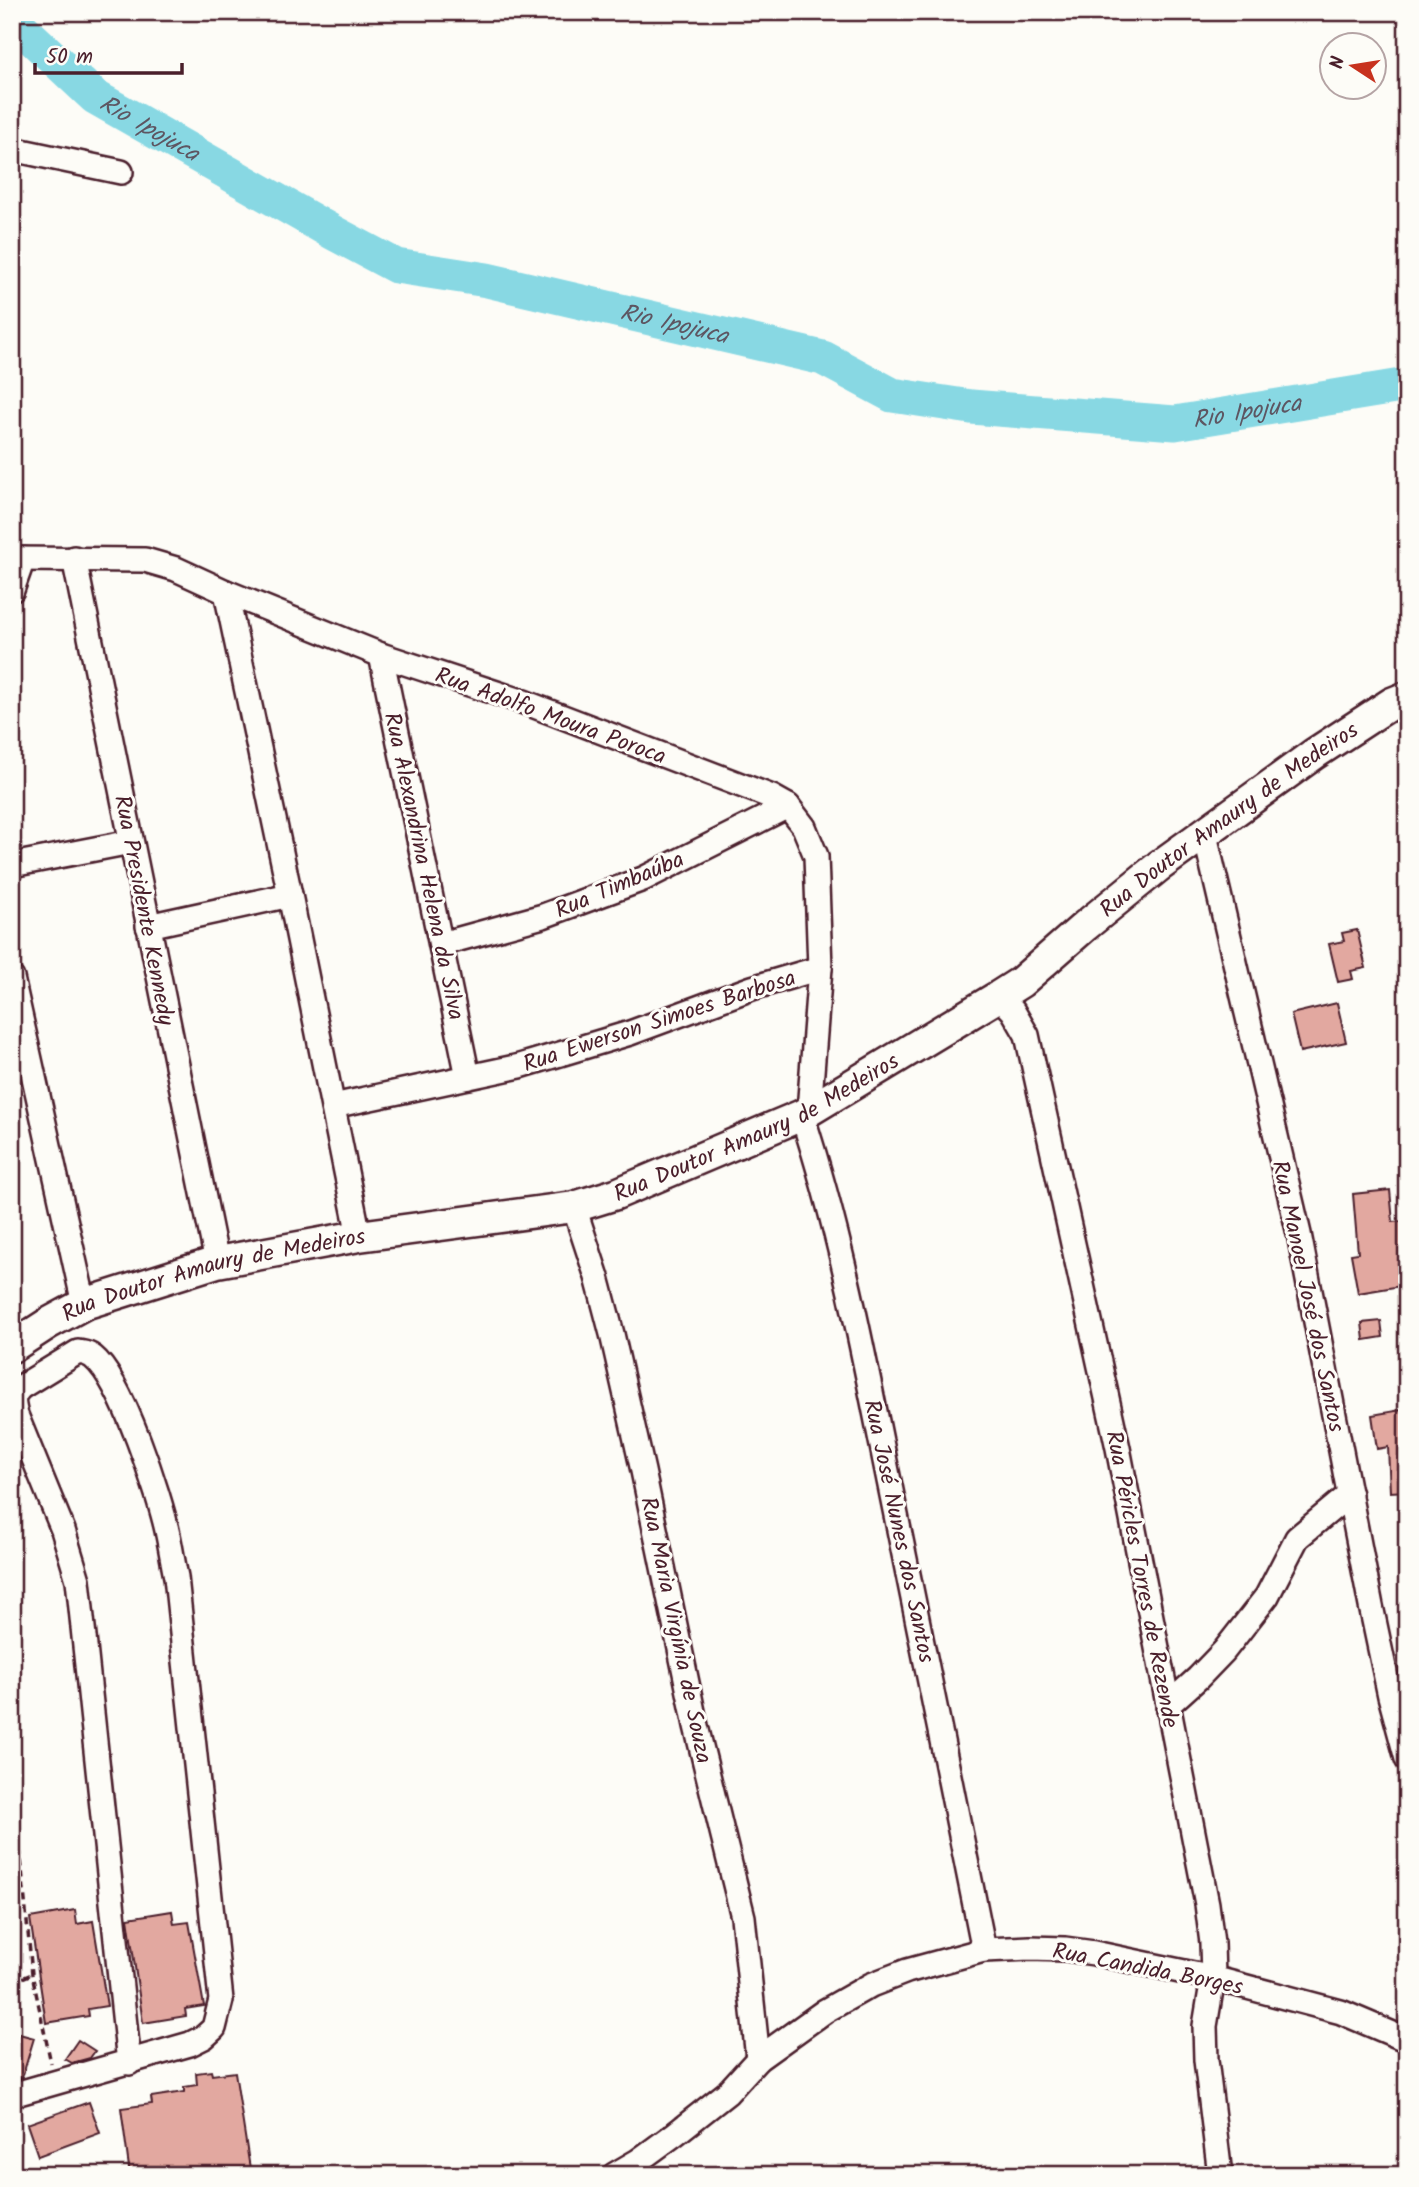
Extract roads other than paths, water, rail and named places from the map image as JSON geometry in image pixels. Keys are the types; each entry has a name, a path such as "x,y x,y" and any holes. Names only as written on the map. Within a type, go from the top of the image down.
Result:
{"street":[{"path":"12,149 121,172"},
{"name":"Rua Presidente Kennedy","path":"74,558 217,1262"},
{"path":"12,590 18,559"},
{"name":"Rua Adolfo Moura Poroca","path":"18,559 145,560 176,569 381,655 524,702 772,797 789,806"},
{"path":"226,592 359,1237"},
{"name":"Rua Alexandrina Helena da Silva","path":"381,655 468,1077"},
{"name":"Rua Doutor Amaury de Medeiros","path":"12,1347 84,1304 217,1262 359,1237 574,1207 616,1194 805,1113 1021,982 1159,866 1342,734 1407,696"},
{"path":"789,806 804,827 816,856 820,968 805,1113"},
{"name":"Rua Timbaúba","path":"441,944 543,916 643,879 789,806"},
{"name":"Rua Manoel José dos Santos","path":"1205,835 1299,1234 1374,1619 1407,1759"},
{"path":"12,865 131,842"},
{"path":"148,926 290,895"},
{"name":"Rua Ewerson Simoes Barbosa","path":"333,1106 520,1066 630,1033 752,988 820,968"},
{"path":"12,978 84,1304"},
{"name":"Rua Péricles Torres de Rezende","path":"999,996 1021,1021 1027,1035 1118,1448 1207,1904 1213,1978 1205,2026 1206,2060 1220,2175"},
{"name":"Rua José Nunes dos Santos","path":"805,1113 841,1257 912,1589 984,1950"},
{"name":"Rua Maria Virgínia de Souza","path":"574,1207 612,1334 696,1726 743,1917 758,2059"},
{"name":"Rua Doutor Amaury de Medeiros","path":"12,1402 14,1393 21,1387 66,1358 78,1352 94,1358 116,1390 146,1460 168,1533 176,1577 221,2000 214,2028 204,2037 129,2063"},
{"path":"12,1402 63,1530 78,1580 129,2063 12,2095"},
{"path":"1168,1705 1207,1669 1255,1611 1267,1595 1297,1538 1350,1494"},
{"name":"Rua Candida Borges","path":"614,2175 638,2161 727,2093 758,2059 825,2011 871,1985 907,1971 984,1950 1065,1949 1213,1978 1341,2012 1407,2040"}],"waterway":[{"name":"Rio Ipojuca","path":"16,12 16,23 95,97 396,266 487,280 823,358 892,395 971,407 1175,423 1407,385"}]}
